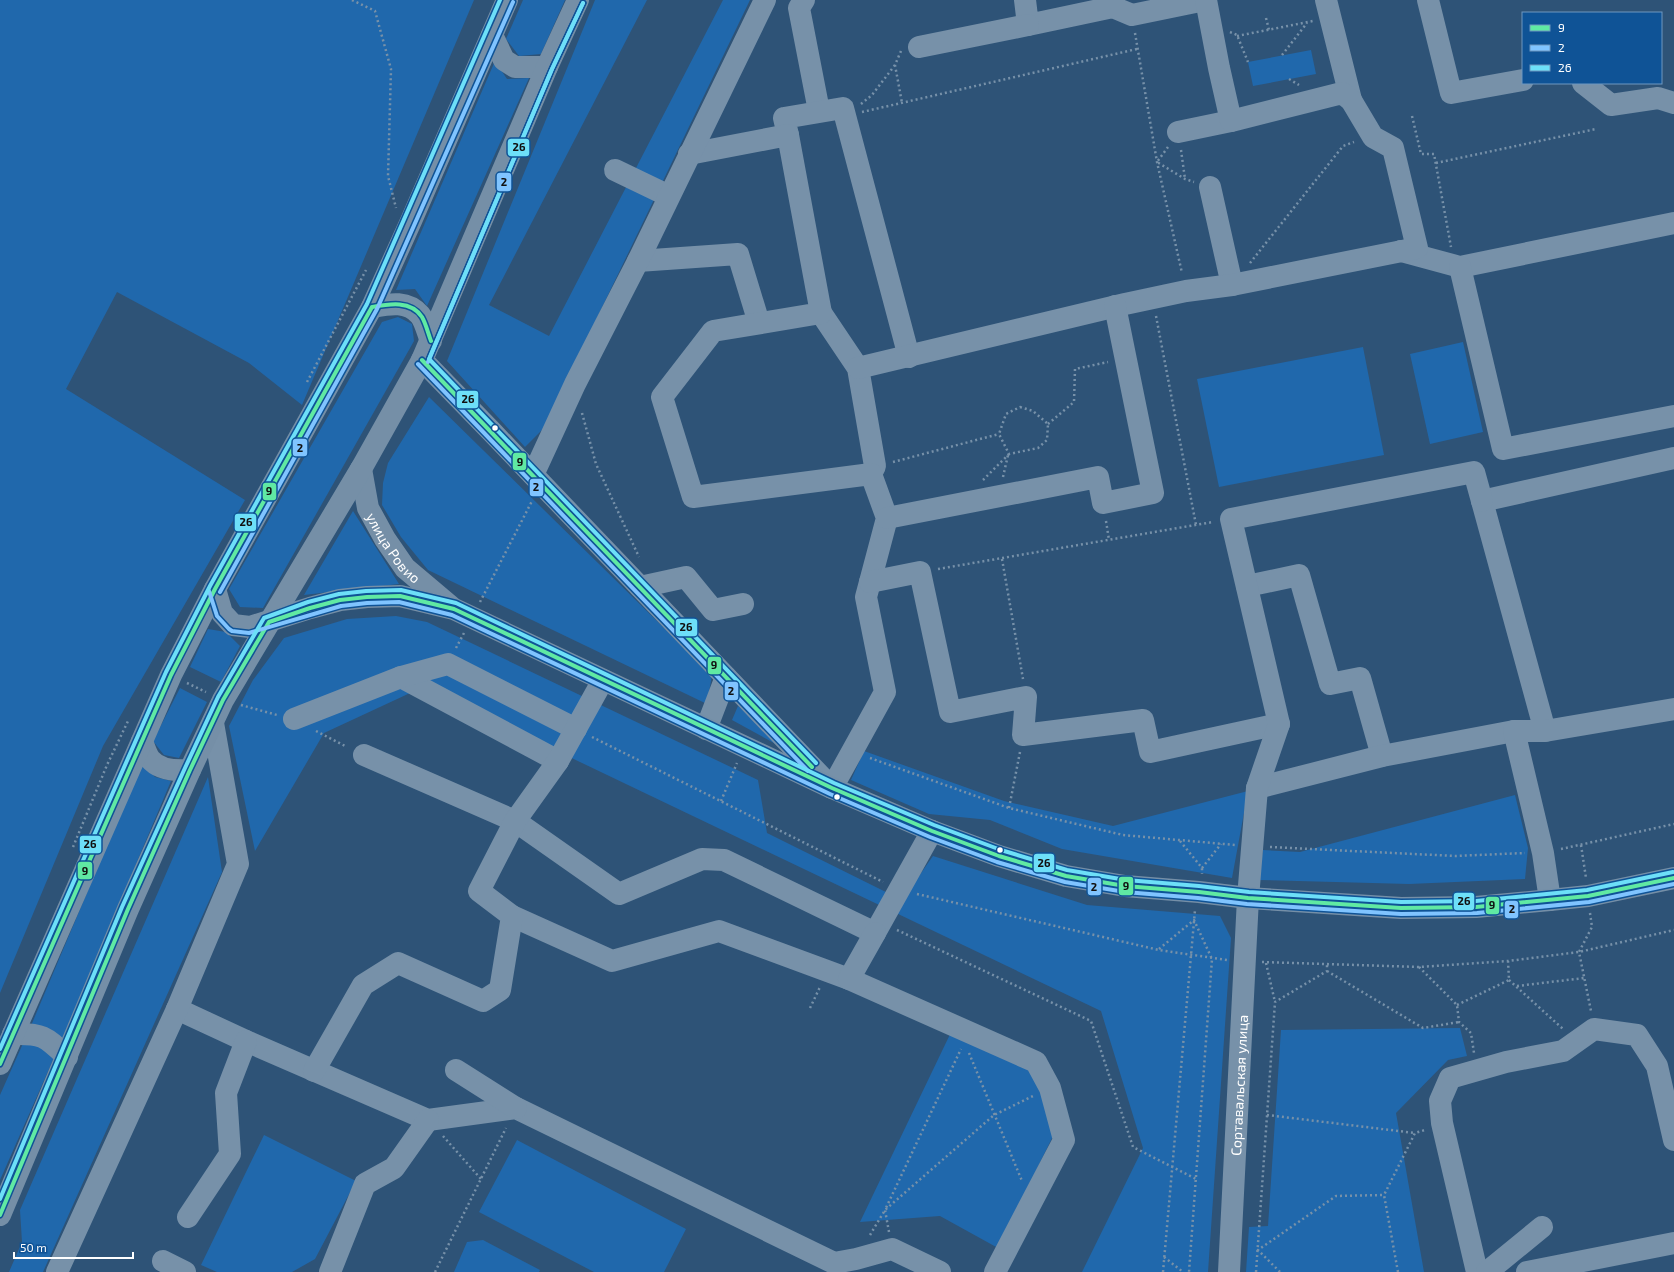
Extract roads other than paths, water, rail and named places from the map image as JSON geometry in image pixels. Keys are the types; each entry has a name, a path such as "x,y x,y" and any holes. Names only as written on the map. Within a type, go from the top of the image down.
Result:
{"main road":[{"path":"0,1064 171,675 215,589 372,307 411,222 507,0"},
{"path":"0,1215 132,902 212,723 223,700 361,468 426,351 547,67 578,0"},
{"path":"492,35 504,60 515,67 547,67"},
{"path":"372,307 390,304 406,305 421,315 426,351"},
{"name":"улица Ровио","path":"361,468 368,508 385,539 405,568 463,613"},
{"name":"улица Ровио","path":"215,589 222,613 233,626 250,628 340,600 367,597 400,596 463,613 832,788 932,831 999,856 1066,876 1125,886 1248,898 1401,908 1476,906 1588,896 1674,878"},
{"path":"142,741 150,759 174,771 190,770"},
{"path":"13,1034 30,1033 44,1036 67,1056"}],"street":[{"path":"538,479 574,384 638,260 765,0"},
{"path":"804,0 798,8 819,111"},
{"path":"1025,0 1028,25"},
{"path":"919,47 1119,7 1205,0 1231,121"},
{"path":"1428,0 1451,93 1522,80"},
{"path":"858,368 909,357 1115,306 1186,291 1232,285 1417,248 1393,148 1372,137 1351,100 1323,11"},
{"path":"1584,84 1611,105 1658,98 1674,103"},
{"path":"1178,132 1231,121 1342,93 1351,100"},
{"path":"426,351 538,479 646,586 726,677 832,788 885,692 866,597 887,518 873,470 858,368 821,313 784,118 842,108 909,357"},
{"path":"689,154 788,135"},
{"path":"614,170 669,196"},
{"path":"1210,187 1232,285"},
{"path":"1401,251 1457,266 1674,223"},
{"path":"638,260 738,254 759,323"},
{"path":"1457,266 1503,449 1674,416"},
{"path":"887,518 1098,477 1103,503 1153,493 1115,306"},
{"path":"821,313 714,331 662,397 693,497 873,470"},
{"path":"1482,501 1674,458"},
{"path":"870,582 920,572 950,712 1026,697 1023,735 1143,720 1150,752 1279,724 1231,519 1474,472 1545,731"},
{"path":"1247,586 1299,575 1330,684 1360,678 1382,756"},
{"path":"646,586 686,577 713,610 743,604"},
{"path":"294,719 401,677 448,664 576,729"},
{"path":"401,677 558,761"},
{"path":"706,729 726,677"},
{"path":"603,680 558,761 515,821 479,891 512,916 612,961 719,931 849,979 967,1037 1036,1062 1050,1088 1064,1140 995,1272"},
{"path":"1257,788 1382,756 1514,731 1545,731 1674,709"},
{"path":"57,1272 177,1009 238,864 212,723"},
{"name":"Сортавальская улица","path":"1229,1272 1244,962 1257,788 1279,724"},
{"path":"1514,731 1543,853 1550,900"},
{"path":"364,755 515,821 619,894 702,860 724,860 878,928"},
{"path":"849,979 932,831"},
{"path":"314,1070 363,985 398,963 483,1001 500,990 512,916"},
{"path":"177,1009 246,1041 428,1120 516,1108"},
{"path":"1477,1272 1442,1123 1440,1101 1450,1078 1506,1062 1563,1051 1594,1029 1637,1035 1657,1066 1674,1140"},
{"path":"188,1217 230,1154 226,1093 246,1041"},
{"path":"456,1070 516,1108 834,1263 856,1259 892,1249 940,1272"},
{"path":"330,1272 365,1184 394,1168 428,1120"},
{"path":"1487,1272 1542,1227"},
{"path":"1527,1272 1674,1243"},
{"path":"163,1261 185,1272"}]}
